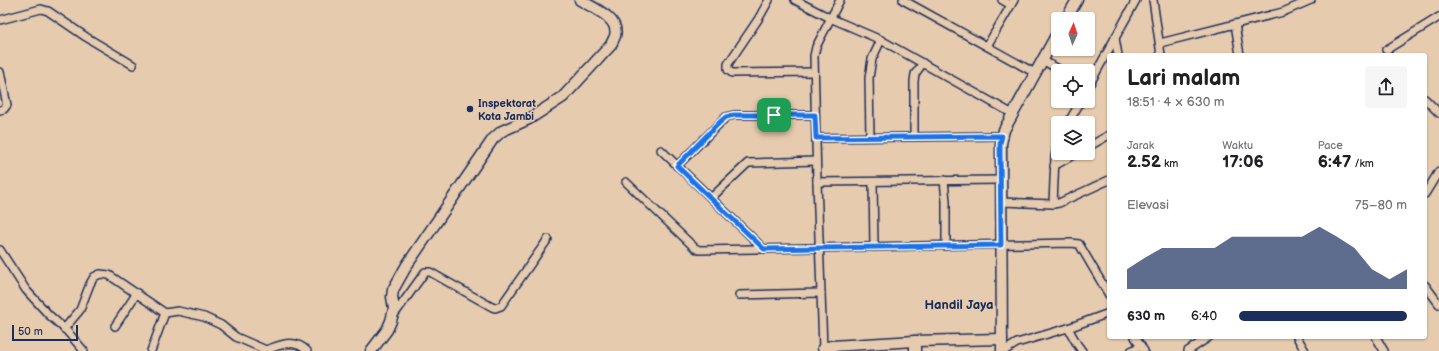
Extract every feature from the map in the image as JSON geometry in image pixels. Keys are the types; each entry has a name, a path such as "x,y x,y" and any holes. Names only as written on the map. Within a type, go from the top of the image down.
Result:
{"street":[{"path":"393,316 393,290 407,266 493,139 506,129 529,119 563,97 610,45 615,36 614,23 608,17 580,0"},
{"path":"769,0 759,18 728,64 728,70 732,73 814,72"},
{"path":"795,0 830,18 881,40 1013,114"},
{"path":"840,0 814,51 821,293 823,334 828,349 915,346 1002,339 1017,343"},
{"path":"903,0 1035,73"},
{"path":"987,46 1013,3 1002,0"},
{"path":"1070,12 1077,0"},
{"path":"1095,74 1136,0"},
{"path":"1153,0 1161,53"},
{"path":"1160,43 1284,12 1311,0"},
{"path":"0,20 42,9 48,11 86,37 133,65"},
{"path":"1386,50 1439,17"},
{"path":"1235,24 1240,53"},
{"path":"1115,38 1118,53"},
{"path":"870,137 869,78 872,58 881,40"},
{"path":"1051,44 1004,130 1000,144 1003,351 1017,343 1068,328 1107,314"},
{"path":"1042,60 1051,65"},
{"path":"914,137 914,81 915,74 923,64"},
{"path":"0,72 7,104 4,109 0,110"},
{"path":"1427,101 1439,114"},
{"path":"677,166 726,117 734,115 815,115"},
{"path":"816,138 1002,136"},
{"path":"1095,143 1107,136"},
{"path":"661,150 764,249"},
{"path":"1053,204 1055,160"},
{"path":"1054,166 1065,160"},
{"path":"711,198 748,163 816,161"},
{"path":"1427,191 1439,171"},
{"path":"944,180 946,202 946,246"},
{"path":"817,182 1001,180"},
{"path":"1000,202 1053,204 1107,181"},
{"path":"626,182 695,248 699,250 1071,243 1079,244 1107,292"},
{"path":"873,182 874,247"},
{"path":"371,351 387,330 393,316 425,272 430,272 492,308 499,308 502,306 548,239"},
{"path":"0,250 26,290 49,315 64,328 84,351"},
{"path":"64,328 80,310 90,284 94,277 100,274 109,275 165,313 178,311 204,317 221,326 236,337 266,350 288,343 301,345 307,351"},
{"path":"1427,288 1439,303"},
{"path":"739,295 821,293"},
{"path":"115,326 137,294"},
{"path":"151,351 165,313"},
{"path":"1068,328 1082,351"},
{"path":"1131,351 1143,349 1136,339"},
{"path":"1188,351 1206,339"},
{"path":"1298,339 1305,351"},
{"path":"1377,339 1384,351"}],"place":[{"name":"Inspektorat Kota Jambi","path":"470,109"}],"district":[{"name":"Handil Jaya","path":"959,305"}],"route":[{"path":"734,115 774,115 815,115 816,138 1002,136 1000,144 1001,245 764,249 677,166 726,117 734,115"}]}
